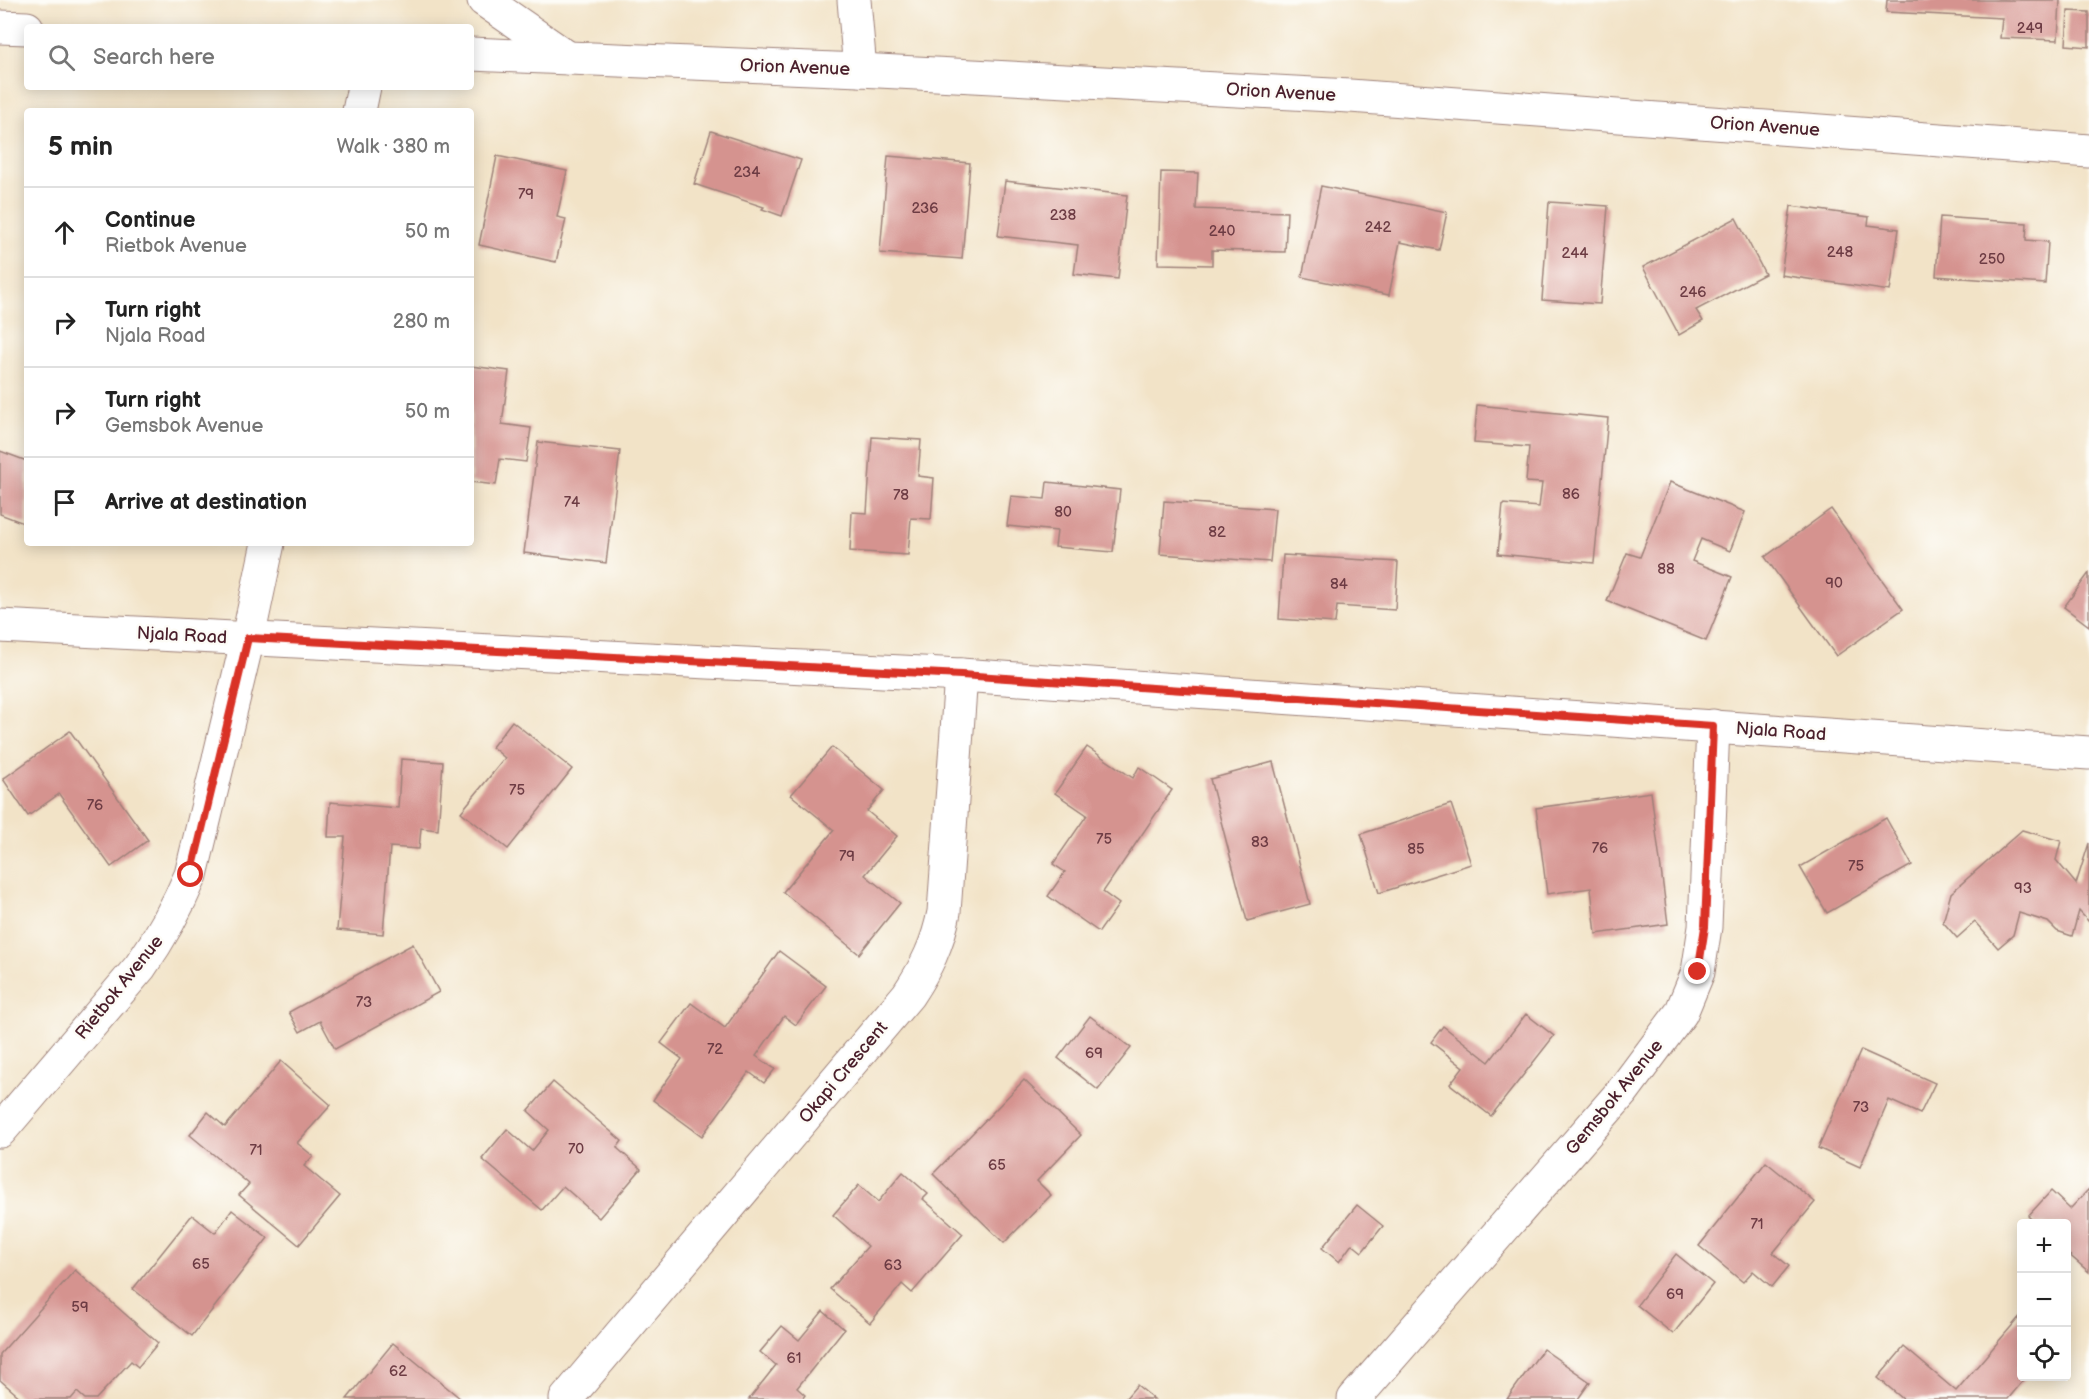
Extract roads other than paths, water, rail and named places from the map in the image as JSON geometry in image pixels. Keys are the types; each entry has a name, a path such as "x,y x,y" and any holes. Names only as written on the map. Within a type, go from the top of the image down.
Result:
{"street":[{"path":"484,0 568,58"},
{"path":"854,0 860,70"},
{"path":"0,27 24,28"},
{"name":"Orion Avenue","path":"474,54 860,70 1350,96 2089,151"},
{"path":"360,108 363,90"},
{"name":"Rietbok Avenue","path":"0,1131 140,967 161,938 177,908 191,875 248,638 267,546"},
{"name":"Njala Road","path":"0,626 961,675 2089,753"},
{"name":"Okapi Crescent","path":"566,1399 908,994 926,967 939,938 944,912 961,675"},
{"name":"Gemsbok Avenue","path":"1354,1399 1622,1092 1681,1013 1698,972 1705,927 1713,726"}]}
